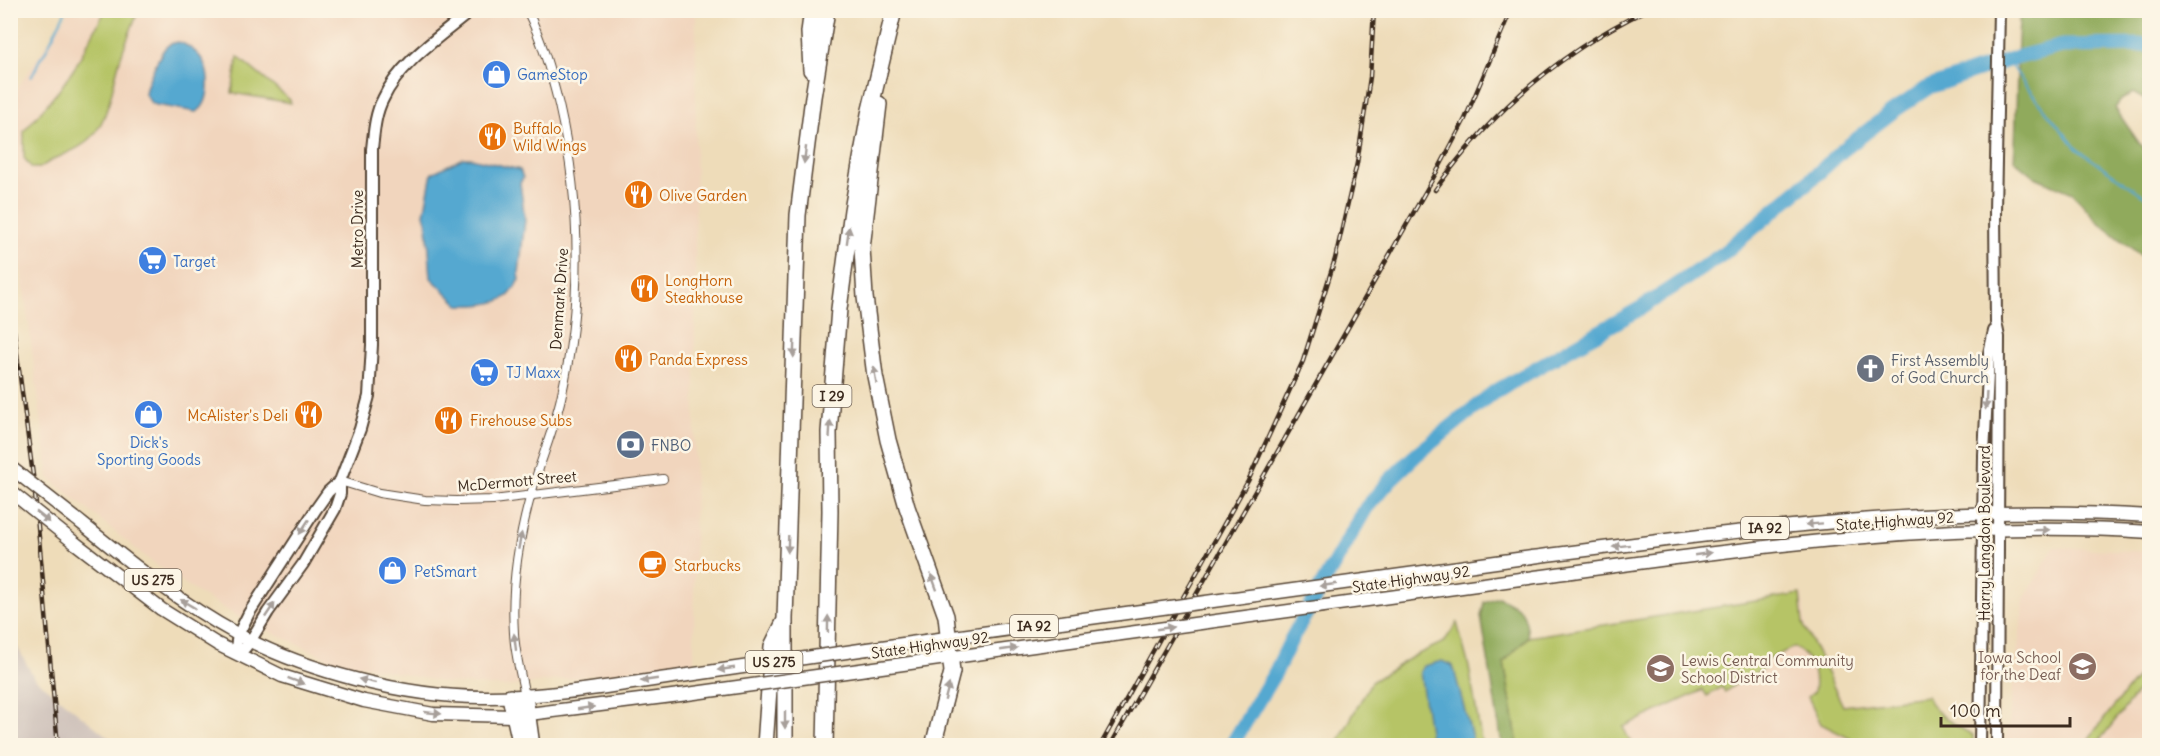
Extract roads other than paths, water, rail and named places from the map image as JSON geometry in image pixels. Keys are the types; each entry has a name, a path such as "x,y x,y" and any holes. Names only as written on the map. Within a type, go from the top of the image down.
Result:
{"highway":[{"path":"812,10 809,32 813,97"},
{"name":"I 29","path":"785,746 785,619 798,215 827,10"},
{"name":"I 29","path":"825,746 830,511 829,432 839,309 868,114 894,10"},
{"path":"884,50 862,248 875,376 888,440 907,507 946,616 952,672 933,746"},
{"path":"765,746 772,646 785,619"},
{"path":"517,696 521,716 532,746"},
{"path":"521,716 521,746"}],"main road":[{"name":"Metro Drive","path":"235,653 251,640 303,564 332,516 340,494 340,481 360,429 369,396 372,345 372,148 378,110 387,91 399,75 419,54 472,10"},
{"name":"Harry Langdon Boulevard","path":"1980,746 1987,383 1989,353 1995,322 1999,10"},
{"name":"Harry Langdon Boulevard","path":"1995,322 1999,337 1997,746"},
{"name":"US 275","path":"10,467 144,574 238,635 311,665 389,687 444,696 517,696"},
{"name":"Metro Drive","path":"235,653 238,635 249,613 316,509 328,492 340,481"},
{"name":"US 275","path":"10,491 161,609 256,664 303,684 364,701 433,714 521,716"},
{"name":"State Highway 92","path":"517,696 1532,557 1779,526 1984,512 2150,516"},
{"name":"State Highway 92","path":"521,716 1723,551 1922,533 2077,529 2150,532"}],"street":[{"name":"Denmark Drive","path":"517,696 514,588 519,546 531,495 554,426 566,376 575,301 577,246 567,142 548,63 527,10"},
{"name":"McDermott Street","path":"340,481 379,493 425,500 493,500 663,479"}],"water":[{"path":"178,42 196,53 206,69 207,97 196,112 156,105 151,103 145,94 162,52 167,46"},
{"path":"463,158 520,170 523,178 520,183 525,220 520,280 508,296 484,304 459,305 431,278 427,224 424,214 432,173"},
{"path":"1442,661 1453,666 1474,745 1431,745 1420,672 1424,666"}],"waterway":[{"path":"31,77 66,10"},
{"path":"1231,746 1276,671 1292,638 1366,508 1416,455 1493,393 1641,308 1720,256 1843,150 1929,87 2011,59 2062,46 2150,45"},
{"path":"2008,60 2025,85 2077,149 2150,200"}],"railway":[{"path":"1100,746 1248,481 1303,361 1335,259 1357,163 1370,77 1374,10"},
{"path":"1110,746 1440,166 1465,119 1511,10"},
{"path":"1435,190 1479,135 1529,86 1585,45 1647,10"},
{"path":"10,301 34,483 58,746"}],"place":[{"name":"GameStop","path":"496,74"},
{"name":"Buffalo Wild Wings","path":"492,137"},
{"name":"Olive Garden","path":"638,195"},
{"name":"Target","path":"152,261"},
{"name":"LongHorn Steakhouse","path":"644,289"},
{"name":"Panda Express","path":"628,359"},
{"name":"First Assembly of God Church","path":"1870,369"},
{"name":"TJ Maxx","path":"485,372"},
{"name":"Dick's Sporting Goods","path":"149,415"},
{"name":"McAlister's Deli","path":"309,415"},
{"name":"Firehouse Subs","path":"449,420"},
{"name":"FNBO","path":"630,445"},
{"name":"Starbucks","path":"653,565"},
{"name":"PetSmart","path":"393,571"},
{"name":"Iowa School for the Deaf","path":"2082,666"},
{"name":"Lewis Central Community School District","path":"1660,669"}]}
